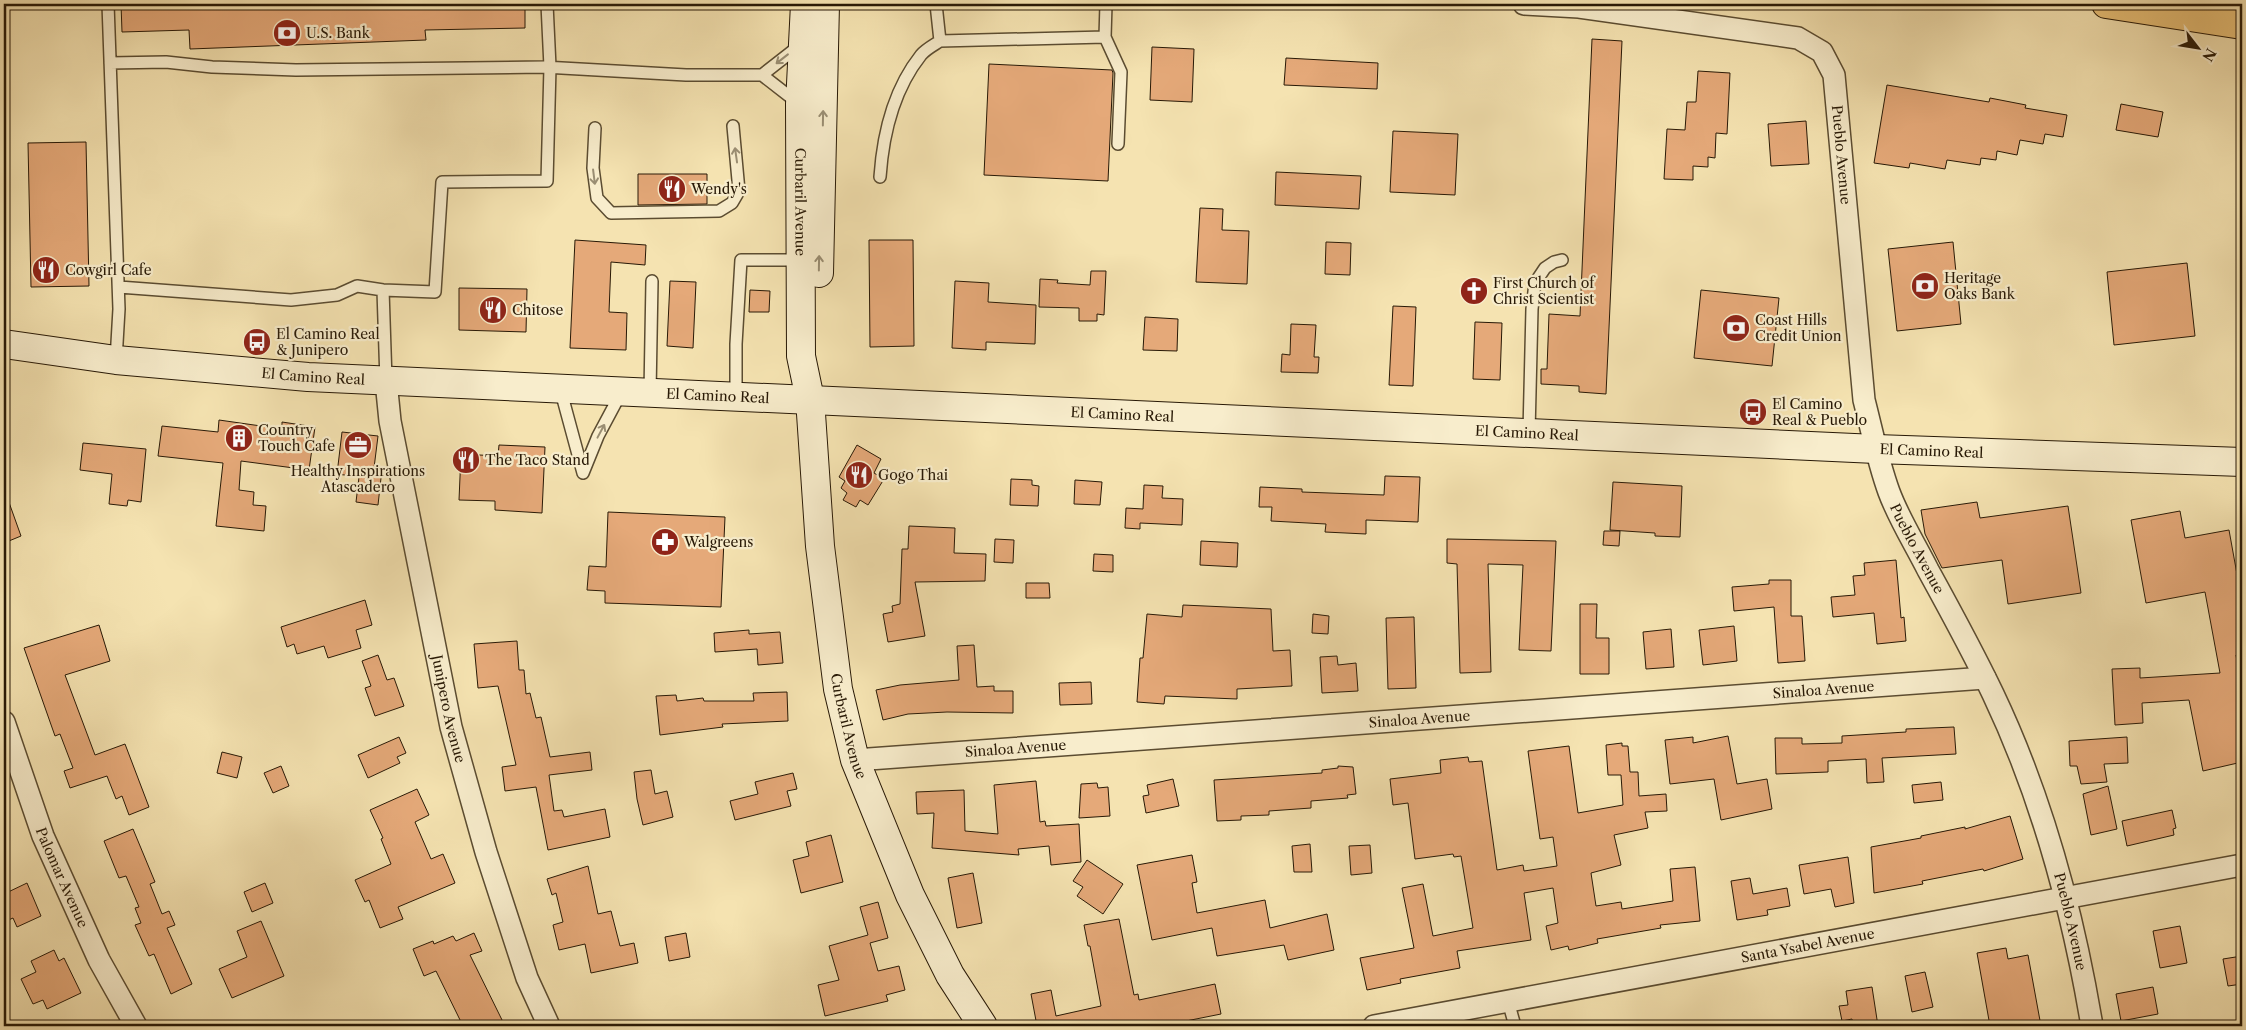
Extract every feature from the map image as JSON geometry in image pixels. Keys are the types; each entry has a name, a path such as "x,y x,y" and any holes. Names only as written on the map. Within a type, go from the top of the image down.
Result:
{"highway":[{"path":"2106,4 2242,25"}],"main road":[{"name":"Curbaril Avenue","path":"805,4 800,104 801,356 810,399 820,546 838,689 855,760 887,842 927,931 950,975 983,1026"},
{"name":"Curbaril Avenue","path":"810,399 817,357 825,4"},
{"name":"El Camino Real","path":"4,344 204,370 386,381 1876,449 2242,462"}],"street":[{"name":"Pueblo Avenue","path":"1524,4 1579,7 1798,38 1822,52 1834,74 1864,400 1876,449 1889,492 1985,678 2035,795 2067,898 2081,958 2092,1026"},
{"name":"Junipero Avenue","path":"386,381 392,431 451,727 486,852 527,978 549,1026"},
{"name":"Sinaloa Avenue","path":"855,760 1985,678"},
{"name":"Palomar Avenue","path":"4,722 43,836 98,960 136,1026"},
{"name":"Santa Ysabel Avenue","path":"1374,1026 2242,865"}],"lane":[{"path":"108,4 120,309 116,360"},
{"path":"119,287 291,300 337,295 357,286 383,290 436,292 442,182 547,181 550,67 547,4"},
{"path":"936,4 940,41"},
{"path":"1106,4 1105,37 1121,72 1118,144"},
{"path":"880,177 888,120 902,87 922,53 940,41 1105,37"},
{"path":"110,63 166,62 212,68 296,70 550,67 686,76 762,75 803,43"},
{"path":"762,75 800,104"},
{"path":"595,128 593,168 597,198 611,213 719,212 732,202 738,191 733,126"},
{"path":"736,396 736,344 741,260 801,260"},
{"path":"1529,432 1532,310 1535,283 1545,268 1554,262 1562,260"},
{"path":"650,392 652,281"},
{"path":"383,290 386,381"},
{"path":"560,388 583,473 598,436 623,391"},
{"path":"1508,1001 1514,1026"}],"building":[{"path":"121,4 525,4 525,28 425,30 426,40 190,49 189,30 122,32"},
{"path":"1592,39 1622,41 1606,394 1579,392 1579,386 1541,384 1541,369 1547,369 1549,314 1580,316"},
{"path":"1152,47 1194,49 1192,102 1150,100"},
{"path":"1286,58 1378,63 1377,89 1284,85"},
{"path":"989,64 1112,70 1108,181 984,175"},
{"path":"1698,71 1730,73 1727,134 1716,133 1715,158 1708,157 1708,167 1693,166 1693,180 1664,179 1667,129 1685,130 1687,102 1696,102"},
{"path":"1887,85 1989,102 1990,98 2026,105 2025,108 2067,115 2063,137 2045,134 2043,144 2020,140 2017,155 1997,151 1996,160 1981,158 1980,165 1947,160 1945,169 1910,163 1909,168 1874,163"},
{"path":"2121,104 2163,112 2158,137 2116,130"},
{"path":"1806,121 1809,164 1771,166 1768,124"},
{"path":"1393,131 1458,134 1455,195 1390,192"},
{"path":"86,142 89,286 31,287 28,143"},
{"path":"1276,172 1361,176 1359,209 1275,205"},
{"name":"Wendy's","path":"638,174 707,174 707,204 638,205"},
{"path":"1200,208 1223,209 1222,230 1249,231 1247,284 1196,282"},
{"path":"575,240 646,245 645,265 611,262 609,312 627,313 626,350 570,348"},
{"path":"869,240 913,240 914,346 870,347"},
{"path":"1326,242 1351,243 1350,275 1325,274"},
{"name":"Heritage Oaks Bank","path":"1953,242 1961,324 1897,331 1888,249"},
{"path":"2187,263 2195,336 2114,345 2107,272"},
{"path":"1091,271 1106,271 1104,315 1097,314 1097,321 1079,321 1079,308 1039,307 1040,279 1058,280 1057,283 1090,285"},
{"path":"670,281 696,282 693,348 667,346"},
{"path":"955,281 989,283 988,302 1036,305 1035,344 986,342 986,350 952,348"},
{"name":"Chitose","path":"459,288 527,289 526,332 459,330"},
{"path":"750,290 770,291 769,312 749,312"},
{"name":"Coast Hills Credit Union","path":"1701,290 1779,298 1772,366 1694,358"},
{"path":"1393,306 1416,307 1413,386 1389,385"},
{"path":"1145,317 1178,319 1177,351 1143,350"},
{"path":"1475,322 1502,323 1500,380 1473,379"},
{"path":"1291,324 1316,325 1314,357 1319,357 1318,373 1281,372 1282,354 1290,355"},
{"path":"219,420 282,429 282,422 315,427 309,470 241,461 239,490 254,492 253,505 266,506 264,531 216,526 223,463 158,456 162,426 218,432"},
{"path":"342,432 378,436 374,468 382,469 378,505 356,502 359,477 337,474"},
{"path":"83,443 146,449 141,502 128,500 127,506 109,504 112,474 80,470"},
{"path":"499,445 545,447 542,513 495,510 495,501 459,500 461,454 498,456"},
{"name":"Gogo Thai","path":"857,445 881,459 874,473 884,479 868,505 860,500 856,507 843,500 847,493 841,488 845,481 839,477"},
{"path":"1385,476 1420,477 1418,522 1366,520 1366,534 1325,532 1326,524 1271,521 1272,507 1259,507 1260,487 1302,489 1302,492 1384,495"},
{"path":"1011,479 1032,480 1032,485 1039,486 1038,506 1010,505"},
{"path":"1075,480 1102,482 1100,505 1074,504"},
{"path":"1613,482 1682,486 1680,537 1610,530"},
{"path":"1144,485 1163,486 1162,498 1183,499 1182,525 1140,523 1140,529 1125,528 1126,508 1143,509"},
{"path":"4,494 6,494 21,536 4,543"},
{"path":"1977,502 1980,518 2068,506 2081,593 2008,604 2002,560 1942,568 1925,534 1921,510"},
{"path":"2180,511 2185,538 2229,530 2242,602 2242,654 2236,655 2242,692 2242,762 2203,771 2189,700 2142,703 2143,723 2115,725 2112,669 2140,668 2140,678 2220,673 2205,592 2146,603 2131,520"},
{"name":"Walgreens","path":"608,512 725,517 721,607 605,603 605,591 587,590 589,566 606,567"},
{"path":"909,526 955,528 954,553 986,554 985,581 915,582 925,636 888,642 883,614 893,612 892,606 900,604 902,549 908,549"},
{"path":"1604,531 1620,531 1619,546 1603,545"},
{"path":"995,539 1014,540 1013,563 994,562"},
{"path":"1447,539 1556,541 1551,651 1519,650 1523,565 1488,564 1491,672 1460,673 1457,564 1447,563"},
{"path":"1201,541 1238,543 1237,567 1200,565"},
{"path":"1094,554 1113,555 1113,572 1093,571"},
{"path":"1896,560 1901,618 1904,617 1906,641 1877,644 1874,613 1833,617 1831,597 1855,595 1853,576 1865,575 1864,563"},
{"path":"1769,580 1791,580 1791,616 1802,616 1805,661 1778,663 1774,607 1734,611 1732,587 1769,584"},
{"path":"1026,583 1049,583 1050,598 1026,598"},
{"path":"365,600 372,625 356,630 361,648 328,658 324,646 297,654 294,644 287,647 281,627"},
{"path":"1580,604 1597,604 1596,638 1609,638 1609,674 1580,674"},
{"path":"1183,605 1271,609 1273,651 1290,650 1292,686 1237,689 1237,699 1165,696 1164,704 1137,702 1140,658 1143,658 1147,614 1182,617"},
{"path":"1313,614 1329,616 1328,634 1312,633"},
{"path":"1414,617 1416,688 1388,689 1386,618"},
{"path":"99,625 110,661 65,675 95,755 125,744 149,807 129,815 122,796 116,799 107,776 70,788 64,771 73,768 60,734 55,736 24,648"},
{"path":"1734,626 1737,661 1703,665 1699,630"},
{"path":"1671,629 1674,667 1646,669 1643,632"},
{"path":"749,630 749,634 780,632 783,663 758,665 757,649 715,652 714,633"},
{"path":"517,641 519,670 524,670 526,694 530,693 536,718 541,717 550,757 590,752 592,770 549,775 554,811 562,810 564,817 605,809 610,837 548,850 536,787 505,791 502,767 516,765 498,686 478,688 474,644"},
{"path":"974,645 977,687 994,686 994,691 1013,691 1013,713 947,712 908,714 883,720 876,690 900,685 959,680 957,646"},
{"path":"378,655 387,680 394,678 404,706 375,716 365,688 371,686 362,661"},
{"path":"1337,656 1338,665 1356,663 1358,691 1322,693 1320,657"},
{"path":"1091,682 1092,704 1060,705 1059,683"},
{"path":"787,692 788,721 722,724 723,727 660,735 656,696 676,695 677,701 703,698 704,701 754,701 753,693"},
{"path":"1954,727 1956,754 1882,758 1884,782 1867,783 1866,759 1828,761 1828,772 1776,774 1775,738 1802,738 1802,744 1842,743 1842,736 1906,732 1906,729"},
{"path":"1728,736 1737,784 1767,779 1772,809 1721,820 1714,779 1670,784 1665,740 1693,737 1693,743"},
{"path":"399,737 406,753 397,757 400,763 368,778 358,755"},
{"path":"2127,737 2128,763 2104,764 2107,782 2081,784 2077,766 2070,766 2069,741"},
{"path":"1622,743 1622,746 1628,746 1630,772 1638,772 1639,796 1666,794 1667,811 1645,812 1648,828 1614,835 1621,865 1591,873 1596,906 1621,902 1622,909 1673,901 1670,869 1695,867 1700,921 1660,925 1661,928 1597,939 1598,943 1569,950 1568,946 1551,950 1546,926 1558,923 1553,888 1524,893 1531,940 1457,951 1460,968 1400,979 1401,983 1367,990 1360,958 1414,948 1402,888 1423,884 1433,936 1473,928 1461,856 1454,857 1453,854 1415,859 1408,803 1393,805 1390,779 1441,773 1440,760 1468,757 1469,762 1482,761 1497,870 1523,865 1524,871 1557,866 1553,837 1540,839 1528,751 1569,746 1578,813 1623,805 1621,775 1608,775 1606,745"},
{"path":"222,752 242,757 237,778 217,773"},
{"path":"281,766 289,786 273,793 264,773"},
{"path":"1338,766 1353,767 1356,794 1347,795 1348,798 1311,801 1311,808 1269,811 1269,815 1241,816 1241,820 1217,821 1214,780 1322,773 1322,770 1338,768"},
{"path":"651,770 655,794 667,791 673,817 643,825 637,799 634,772"},
{"path":"793,773 797,789 787,791 791,806 735,820 730,801 758,794 755,782"},
{"path":"1173,779 1179,806 1146,813 1143,796 1149,795 1147,785"},
{"path":"1036,781 1040,822 1045,821 1046,826 1079,824 1081,862 1051,865 1049,846 1018,849 1019,855 932,848 934,813 917,814 916,792 964,790 965,831 998,834 994,785"},
{"path":"1941,782 1943,800 1914,803 1912,785"},
{"path":"1097,783 1098,788 1108,787 1110,816 1079,818 1081,784"},
{"path":"2108,786 2117,829 2091,835 2083,794"},
{"path":"417,789 429,815 415,822 431,859 443,854 455,883 398,907 403,919 380,928 369,900 365,902 355,880 391,864 381,839 383,838 370,810"},
{"path":"2172,810 2176,828 2173,829 2174,835 2127,846 2122,821"},
{"path":"2010,816 2023,859 1984,871 1983,869 1922,881 1923,884 1874,893 1871,847 1921,838 1921,836 1965,827 1965,829"},
{"path":"133,829 155,882 150,884 162,914 169,911 175,925 167,928 192,984 171,994 154,954 149,956 135,925 141,923 135,908 139,907 126,876 119,878 104,841"},
{"path":"831,835 843,882 801,893 793,860 809,856 806,842"},
{"path":"1310,844 1312,872 1294,872 1292,846"},
{"path":"1370,845 1372,873 1351,875 1349,846"},
{"path":"1192,855 1197,882 1192,883 1197,913 1265,900 1270,928 1327,914 1334,950 1288,960 1284,945 1217,956 1212,928 1152,940 1137,865"},
{"path":"1848,857 1854,903 1835,907 1831,889 1804,894 1799,865"},
{"path":"1087,860 1123,884 1103,914 1077,896 1083,887 1073,881"},
{"path":"588,866 598,914 611,911 620,946 634,943 638,963 591,973 585,944 559,950 553,925 563,922 556,893 552,895 547,879"},
{"path":"973,873 982,923 957,928 948,878"},
{"path":"1750,878 1753,894 1787,888 1790,906 1767,910 1768,915 1737,920 1731,881"},
{"path":"27,883 41,916 17,927 13,918 4,922 4,894"},
{"path":"265,883 273,903 252,912 244,892"},
{"path":"878,902 888,938 870,943 878,971 899,966 905,990 886,995 888,1001 825,1016 818,985 839,980 829,946 868,935 860,907"},
{"path":"1119,919 1134,995 1138,994 1139,1000 1215,984 1221,1014 1161,1026 1037,1026 1031,994 1051,990 1056,1016 1101,1006 1090,946 1088,946 1084,925"},
{"path":"261,921 284,976 232,998 219,969 247,957 237,931"},
{"path":"2180,926 2187,963 2160,968 2153,931"},
{"path":"474,933 482,951 470,955 505,1026 463,1026 436,971 424,976 413,949 433,941 434,944 453,936 456,941"},
{"path":"686,933 690,957 669,961 665,937"},
{"path":"2006,948 2008,959 2028,955 2041,1026 1990,1026 1977,953"},
{"path":"54,950 59,961 64,958 81,993 47,1009 43,1000 33,1004 21,979 36,972 31,961"},
{"path":"2242,956 2242,984 2228,986 2223,959"},
{"path":"1925,972 1933,1007 1912,1012 1905,976"},
{"path":"1872,987 1878,1026 1853,1026 1852,1019 1842,1021 1839,1006 1848,1005 1846,991"},
{"path":"2153,987 2158,1014 2121,1021 2116,994"}],"place":[{"name":"U.S. Bank","path":"287,33"},
{"name":"Wendy's","path":"672,189"},
{"name":"Cowgirl Cafe","path":"46,270"},
{"name":"Heritage Oaks Bank","path":"1925,286"},
{"name":"First Church of Christ Scientist","path":"1474,291"},
{"name":"Chitose","path":"493,310"},
{"name":"Coast Hills Credit Union","path":"1736,328"},
{"name":"El Camino Real & Junipero","path":"257,342"},
{"name":"El Camino Real & Pueblo","path":"1753,412"},
{"name":"Country Touch Cafe","path":"239,438"},
{"name":"Healthy Inspirations Atascadero","path":"358,445"},
{"name":"The Taco Stand","path":"466,460"},
{"name":"Gogo Thai","path":"859,475"},
{"name":"Walgreens","path":"665,542"}]}
